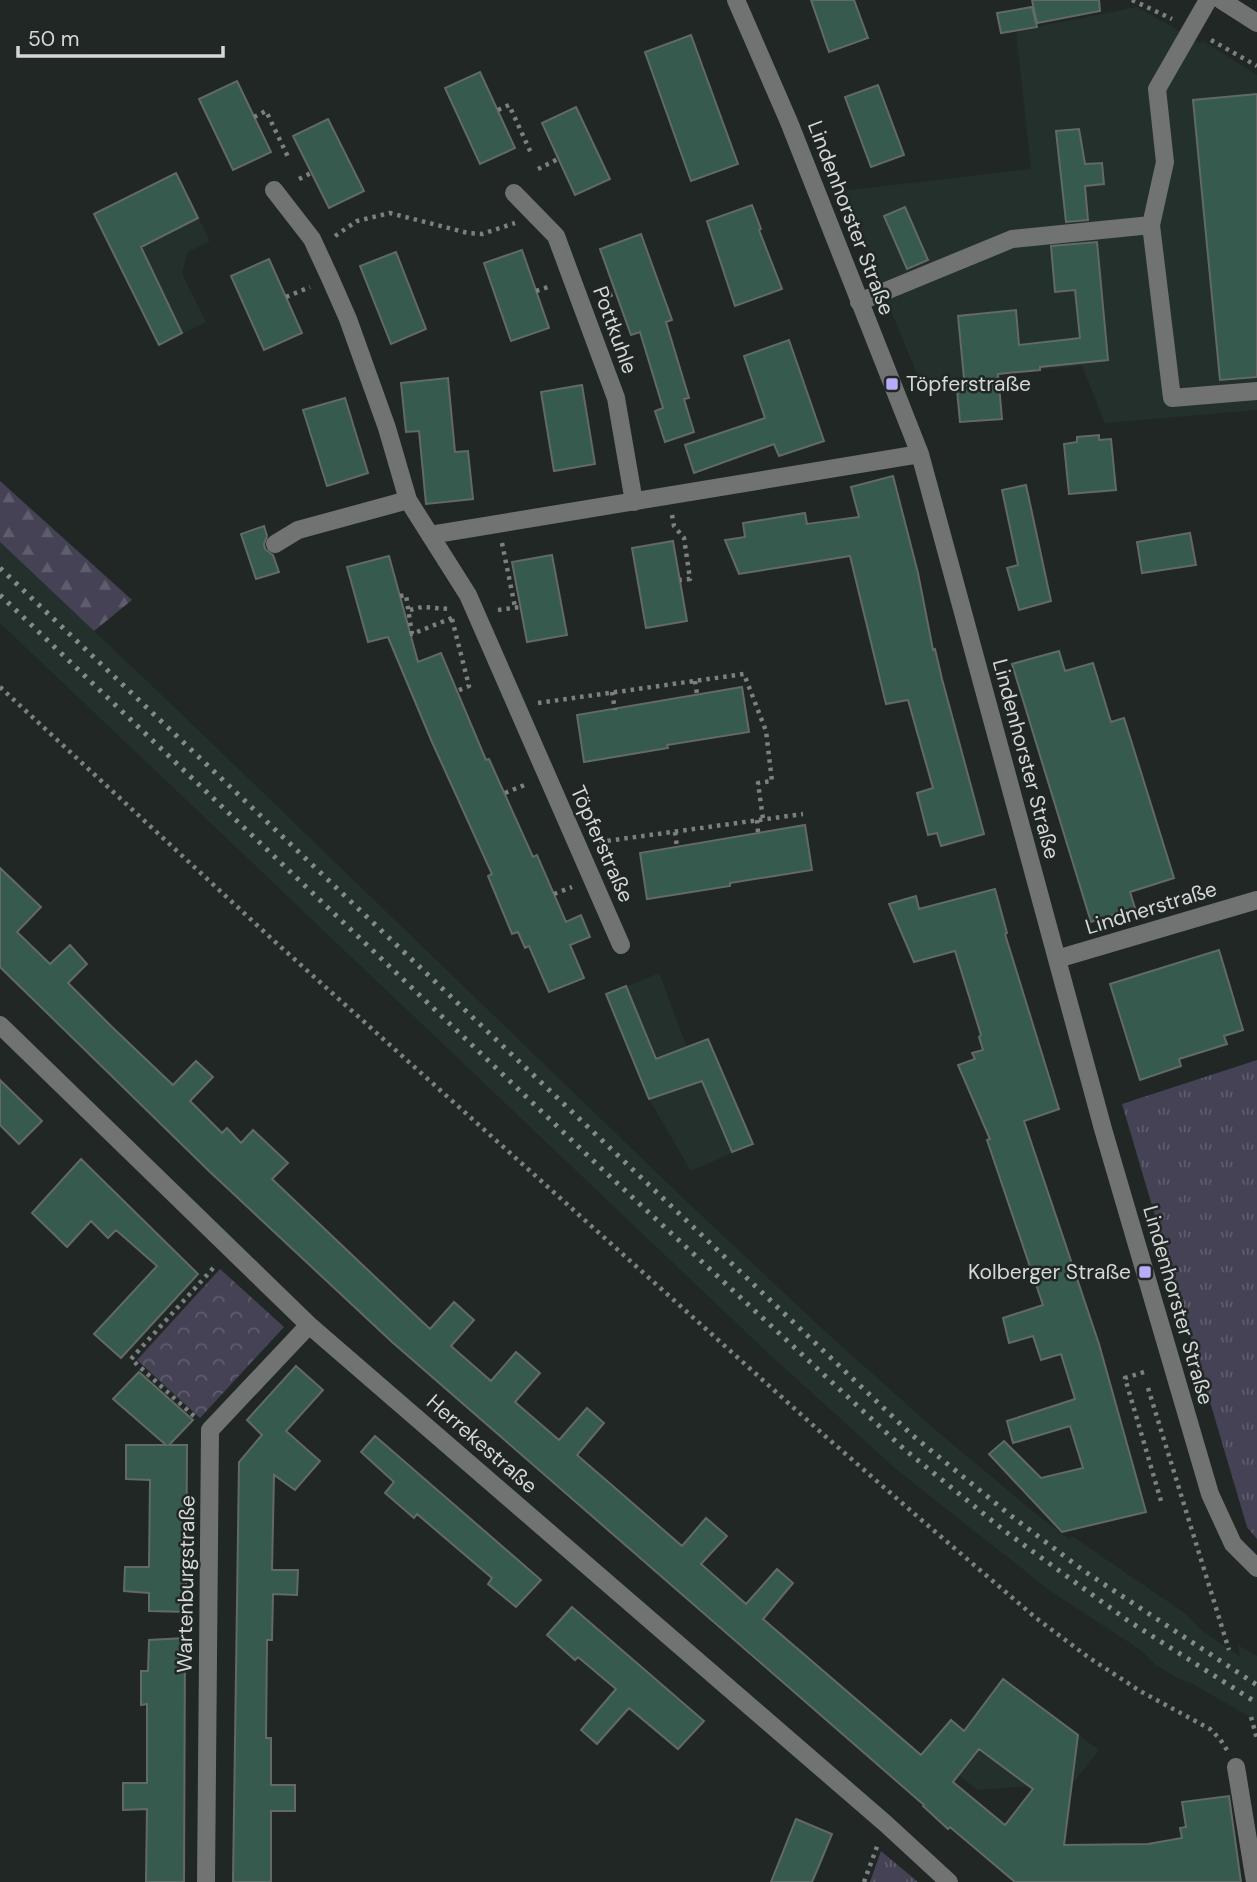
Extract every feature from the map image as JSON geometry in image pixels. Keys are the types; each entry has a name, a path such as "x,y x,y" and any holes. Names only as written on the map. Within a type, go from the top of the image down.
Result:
{"street":[{"name":"Lindenhorster Straße","path":"736,0 789,122 920,454 1103,1129 1210,1494 1233,1544 1257,1568"},
{"path":"1208,0 1157,89 1164,162 1151,225 1172,398 1257,391"},
{"path":"1221,0 1257,23"},
{"name":"Töpferstraße","path":"274,190 312,239 348,319 387,428 408,500 468,595 621,945"},
{"name":"Pottkuhle","path":"514,193 556,236 616,398 634,502"},
{"path":"859,302 1012,239 1151,225"},
{"path":"430,535 920,454"},
{"path":"275,544 298,530 408,500"},
{"name":"Lindnerstraße","path":"1057,959 1257,900"},
{"name":"Herrekestraße","path":"0,1025 309,1325 886,1824 949,1882"},
{"path":"210,1430 309,1325"},
{"name":"Wartenburgstraße","path":"206,1882 210,1430"},
{"path":"1237,1767 1255,1882"}],"path":[{"path":"498,110 509,105 531,153"},
{"path":"254,117 267,111 289,159"},
{"path":"538,169 558,159"},
{"path":"299,179 312,173"},
{"path":"316,248 357,221 376,215 390,213 468,233 482,234 537,216"},
{"path":"673,517 674,526 684,538 690,579 680,580"},
{"path":"494,611 517,607 502,540"},
{"path":"400,596 406,595 412,634 452,618"},
{"path":"410,610 422,607 449,609 468,595"},
{"path":"449,609 469,687 457,691"},
{"path":"516,706 744,674 766,730 772,781 758,783 758,832"},
{"path":"695,681 697,694"},
{"path":"0,687 272,939 825,1436 1046,1626 1140,1691 1210,1729 1220,1739 1229,1758 1237,1767"},
{"path":"612,692 615,710"},
{"path":"578,845 803,814"},
{"path":"675,832 677,847"},
{"path":"554,894 563,891"},
{"path":"210,1430 131,1359 219,1261"},
{"path":"1144,1373 1125,1378 1161,1501"},
{"path":"1148,1388 1230,1650"},
{"path":"1251,1717 1257,1738"},
{"path":"863,1882 886,1824"}],"shaded area":[{"path":"1137,7 1200,43 1203,41 1257,75 1257,410 1105,423 1082,366 920,381 841,191 1031,169 1016,31"},
{"path":"176,173 210,241 188,252 182,273 206,322 159,345 94,214"},
{"path":"0,542 685,1200 932,1427 1069,1539 1072,1536 1186,1614 1201,1630 1240,1657 1238,1645 1257,1656 1257,1721 1156,1665 1142,1651 1049,1590 897,1470 769,1354 0,623"},
{"path":"659,973 687,1047 708,1039 753,1144 691,1171 649,1099 606,995"},
{"path":"1003,1679 1099,1750 1073,1783 978,1790 941,1762"}],"green space":[{"path":"0,481 132,600 94,631 0,542"},
{"path":"1257,1060 1257,1539 1247,1527 1122,1104"},
{"path":"220,1269 284,1327 200,1418 137,1360"},
{"path":"881,1851 918,1882 870,1882"}],"building":[{"path":"811,0 854,0 868,38 829,52"},
{"path":"1032,0 1099,0 1100,11 1037,23"},
{"path":"1032,7 1037,27 1001,33 997,13"},
{"path":"691,35 738,164 691,181 645,52"},
{"path":"480,72 515,148 480,164 445,88"},
{"path":"237,81 271,152 233,170 199,99"},
{"path":"878,85 904,155 871,167 845,97"},
{"path":"1257,94 1257,377 1220,380 1193,100"},
{"path":"576,107 610,179 575,195 542,123"},
{"path":"328,119 364,191 329,208 293,136"},
{"path":"1079,129 1085,164 1102,163 1104,184 1085,186 1088,220 1066,222 1056,131"},
{"path":"176,173 198,218 141,247 182,333 159,345 94,214"},
{"path":"752,205 782,289 735,306 707,221"},
{"path":"905,207 928,260 907,269 884,216"},
{"path":"641,234 672,320 666,322 689,398 684,399 694,432 665,442 655,411 663,408 640,332 631,335 600,249"},
{"path":"1097,242 1108,360 998,374 1002,419 960,422 957,390 965,389 958,316 1016,310 1019,345 1080,338 1075,290 1055,292 1051,246"},
{"path":"522,250 549,328 511,341 484,263"},
{"path":"396,252 426,329 391,344 360,266"},
{"path":"269,259 302,333 264,350 231,276"},
{"path":"789,340 824,441 779,456 774,444 694,473 685,445 765,418 744,356"},
{"path":"448,378 455,452 468,451 473,499 426,504 419,431 406,432 401,383"},
{"path":"582,385 595,464 554,471 541,392"},
{"path":"345,398 368,473 327,486 303,410"},
{"path":"1099,435 1099,440 1111,439 1116,490 1069,494 1064,444 1077,442 1077,437"},
{"path":"893,476 918,573 933,650 935,649 984,834 941,846 937,833 928,835 917,793 933,788 908,700 886,704 850,556 739,574 725,540 745,537 743,523 805,513 807,524 859,517 851,487"},
{"path":"1026,485 1051,601 1019,610 1007,568 1018,565 1002,490"},
{"path":"264,526 267,536 265,549 273,555 279,572 256,579 241,534"},
{"path":"1190,533 1196,565 1142,573 1137,542"},
{"path":"673,541 687,621 646,628 632,548"},
{"path":"552,555 567,635 527,642 512,562"},
{"path":"389,556 418,662 441,653 486,760 489,759 533,857 537,855 566,922 581,915 590,937 570,945 584,978 549,992 529,946 525,948 518,932 512,934 488,876 492,874 388,637 368,642 347,567"},
{"path":"1059,651 1065,671 1093,663 1111,722 1124,718 1174,878 1130,892 1135,908 1091,922 1012,664"},
{"path":"742,687 749,732 584,762 577,715"},
{"path":"805,825 812,870 647,899 640,853"},
{"path":"0,868 41,907 17,932 50,964 70,945 87,964 68,983 112,1027 173,1085 196,1061 213,1077 190,1101 222,1133 227,1128 241,1143 253,1130 288,1163 272,1179 430,1329 454,1302 474,1320 451,1346 491,1381 516,1352 540,1373 515,1402 559,1440 587,1408 604,1423 577,1455 682,1546 706,1518 727,1536 701,1564 746,1604 777,1569 793,1583 763,1619 921,1755 951,1720 964,1731 1003,1679 1078,1735 1064,1845 1148,1844 1182,1838 1180,1828 1186,1827 1182,1802 1229,1796 1241,1882 1015,1882 950,1827 948,1829 924,1805 392,1342 209,1171 0,967","holes":["979,1749 1033,1789 1005,1825 953,1782"]},
{"path":"995,889 1007,933 1005,934 1059,1109 1024,1121 1099,1344 1146,1512 1062,1532 989,1454 1004,1441 1041,1478 1083,1468 1070,1426 1013,1443 1007,1421 1075,1399 1061,1354 1041,1360 1033,1336 1009,1343 1003,1318 1043,1305 987,1140 990,1139 958,1065 975,1059 972,1053 983,1050 979,1037 981,1035 955,951 914,962 889,904 916,896 919,909"},
{"path":"1219,950 1243,1030 1224,1036 1227,1044 1179,1059 1181,1066 1140,1080 1110,984"},
{"path":"626,986 656,1059 708,1039 753,1144 732,1152 702,1081 649,1099 606,994"},
{"path":"0,1080 42,1121 19,1144 0,1125"},
{"path":"81,1159 198,1274 121,1358 94,1334 157,1266 116,1230 108,1238 91,1221 67,1247 32,1213"},
{"path":"296,1366 323,1390 286,1431 320,1461 295,1490 274,1475 272,1570 298,1570 297,1595 273,1594 272,1640 267,1640 266,1738 271,1738 271,1785 295,1785 295,1811 271,1811 271,1882 233,1882 239,1462 262,1435 247,1420"},
{"path":"139,1372 193,1420 169,1445 187,1445 186,1612 149,1611 149,1593 124,1591 125,1567 149,1567 150,1480 126,1479 126,1445 166,1445 113,1399"},
{"path":"375,1436 541,1580 516,1607 488,1584 492,1578 417,1514 414,1518 385,1493 394,1482 361,1452"},
{"path":"572,1607 704,1721 678,1749 629,1708 597,1744 581,1730 616,1689 578,1657 575,1660 547,1635"},
{"path":"185,1638 184,1882 146,1882 147,1809 123,1810 123,1783 147,1783 147,1704 141,1705 141,1671 148,1671 149,1640"},
{"path":"796,1819 832,1834 812,1882 771,1882"}],"railway":[{"path":"0,568 912,1435 1084,1571 1257,1685"},
{"path":"0,595 603,1170 904,1449 1006,1532 1127,1620 1257,1703"}],"place":[{"name":"Töpferstraße","path":"892,384"},
{"name":"Kolberger Straße","path":"1145,1272"}]}
